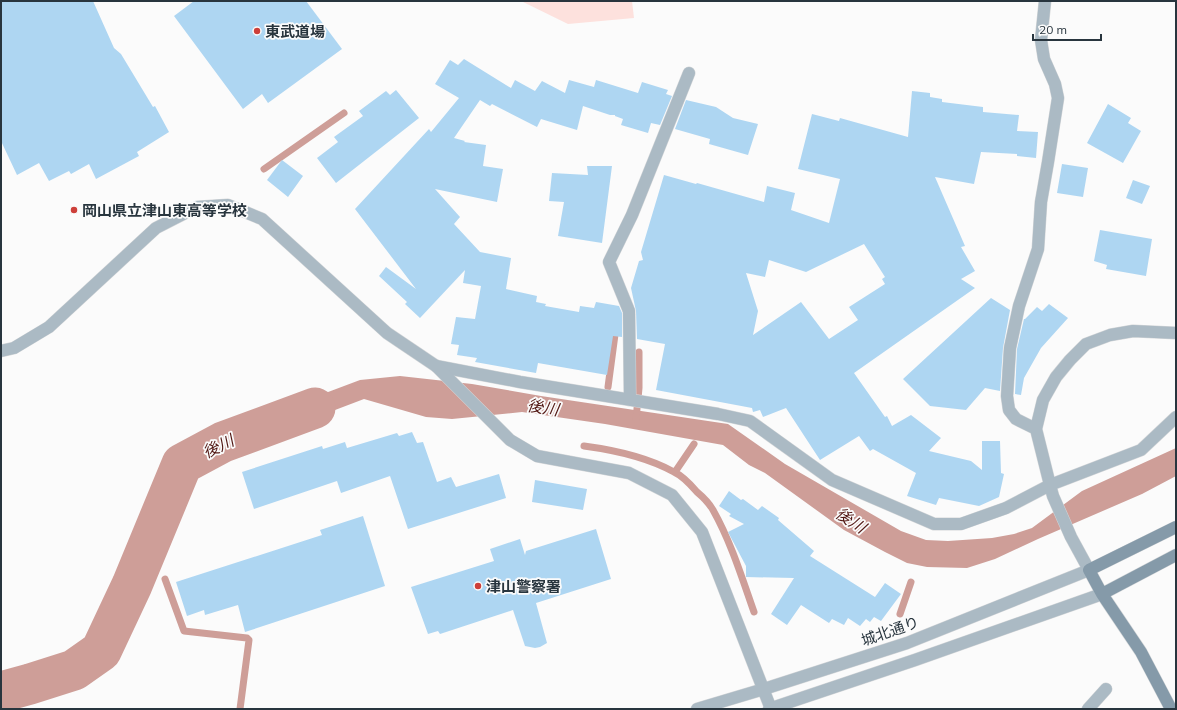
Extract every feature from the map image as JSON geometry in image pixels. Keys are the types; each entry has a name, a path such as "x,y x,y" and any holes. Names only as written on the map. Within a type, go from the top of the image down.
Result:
{"main road":[{"path":"1171,709 1141,652 1102,594 1089,570 1176,527"},
{"path":"1102,594 1176,555"}],"street":[{"path":"1036,429 1016,419 1009,410 1006,396 1010,348 1019,306 1038,249 1041,202 1058,98 1055,84 1044,59 1041,40 1045,1"},
{"path":"630,400 629,311 609,262 632,215 689,73"},
{"path":"1,351 14,348 49,327 156,228 197,207 228,205 262,219 387,333 436,366 510,440 537,456 629,473 672,495 702,532 764,689 770,709 1102,594"},
{"path":"1089,570 1071,537 1052,491 1036,429 1043,400 1056,377 1086,344 1110,335 1133,331 1176,333"},
{"path":"436,366 520,382 718,414 750,421 832,480 934,524 961,524 1052,491 1141,450 1176,417"},
{"name":"城北通り","path":"697,709 907,643 1089,570"},
{"path":"1088,709 1106,688"}],"shaded area":[{"path":"521,1 632,1 634,18 568,24"}],"water":[{"path":"400,376 472,384 541,396 728,424 785,464 901,531 926,540 948,541 992,538 1014,534 1032,528 1082,491 1176,448 1176,476 1142,494 995,559 967,568 927,567 907,563 844,530 765,473 749,465 723,445 605,424 522,412 452,419 426,417 364,399 264,437 259,418 360,380"}],"building":[{"path":"1,1 93,1 114,48 121,54 153,107 155,106 169,132 137,152 139,156 96,179 89,164 71,174 69,171 49,181 39,163 17,175 1,141"},
{"path":"194,1 306,1 342,49 268,103 262,94 243,109 174,16"},
{"path":"464,59 511,88 515,80 535,91 542,81 565,93 569,80 594,87 596,80 638,93 642,82 668,90 666,94 672,96 660,125 651,123 648,133 621,125 623,119 615,115 610,115 583,106 577,130 541,119 537,127 492,104 490,106 480,100 454,138 465,141 464,142 486,145 483,166 503,169 497,202 435,189 460,217 454,224 480,252 511,258 506,289 537,296 536,302 546,304 545,306 579,312 580,306 594,308 596,302 619,306 622,313 622,337 613,336 607,375 538,363 536,373 475,362 477,358 457,355 459,345 451,344 456,317 475,319 481,286 463,283 465,270 420,318 405,304 407,302 379,276 386,267 416,289 355,209 429,129 431,132 459,98 435,84 450,60 458,65"},
{"path":"396,90 419,118 336,183 317,158 338,142 334,137 363,116 359,111 386,91 390,95"},
{"path":"912,91 930,93 930,97 942,99 942,102 983,107 983,112 1019,115 1017,131 1038,132 1036,158 1017,156 1017,154 981,152 974,184 935,177 965,246 961,247 975,271 961,279 975,288 854,373 885,417 887,416 892,426 911,415 941,438 929,451 971,461 982,470 982,441 1000,441 1001,473 1004,474 999,497 979,506 939,498 936,505 907,496 916,473 873,449 870,451 859,436 820,460 786,408 763,417 760,410 753,412 752,408 656,390 665,344 637,339 636,311 631,288 639,261 643,260 641,252 664,175 764,202 767,186 795,193 791,210 829,223 840,179 798,169 812,114 839,121 840,118 908,137","holes":["864,244 885,277 882,279 885,284 849,307 858,320 829,339 801,302 753,335 758,311 746,273 765,277 769,260 806,272"]},
{"path":"686,100 716,107 733,118 758,124 748,155 709,144 710,139 675,129"},
{"path":"1108,104 1131,118 1128,123 1141,131 1123,163 1087,143"},
{"path":"282,160 303,176 288,197 267,180"},
{"path":"1062,164 1088,168 1083,197 1057,193"},
{"path":"587,166 612,166 602,243 558,236 564,202 549,201 552,173 588,175"},
{"path":"1133,180 1150,186 1142,204 1126,198"},
{"path":"1100,230 1152,239 1146,276 1106,269 1107,265 1094,261"},
{"path":"991,298 1010,310 1003,348 1000,391 985,388 966,410 930,406 903,379"},
{"path":"1049,304 1068,318 1041,348 1024,378 1021,395 1015,394 1017,349 1024,319 1037,307 1042,311"},
{"path":"412,432 417,443 423,442 437,482 451,477 456,487 499,474 506,498 408,529 390,476 341,493 337,481 254,509 242,472 322,446 323,449 345,442 347,448 397,433 399,436"},
{"path":"535,480 587,489 583,510 532,502"},
{"path":"729,491 758,510 762,506 779,518 778,520 814,551 810,556 875,597 885,583 901,594 881,621 874,617 870,622 866,619 860,626 848,618 844,625 832,619 829,623 801,605 787,625 771,614 794,578 746,577 746,566 728,532 744,524 729,516 731,514 719,506"},
{"path":"363,516 385,586 245,632 238,605 205,615 204,610 187,616 176,582 322,535 320,530"},
{"path":"596,529 611,579 536,603 547,643 535,648 525,646 513,610 440,634 438,631 428,634 411,587 494,561 490,549 520,539 525,555 526,551"}],"waterway":[{"path":"264,169 344,113"},
{"path":"608,387 616,327"},
{"path":"636,419 639,388 639,352"},
{"name":"後川","path":"1,692 74,670 101,651 132,585 182,464 223,442 315,408"},
{"path":"675,472 694,444"},
{"path":"584,446 619,452 642,458 664,467 687,481 704,498 713,510 736,560 754,612"},
{"path":"165,579 184,631 247,638 249,640 240,709"},
{"path":"900,614 911,582"}],"place":[{"name":"東武道場","path":"257,31"},
{"name":"岡山県立津山東高等学校","path":"74,210"},
{"name":"津山警察署","path":"478,586"}]}
